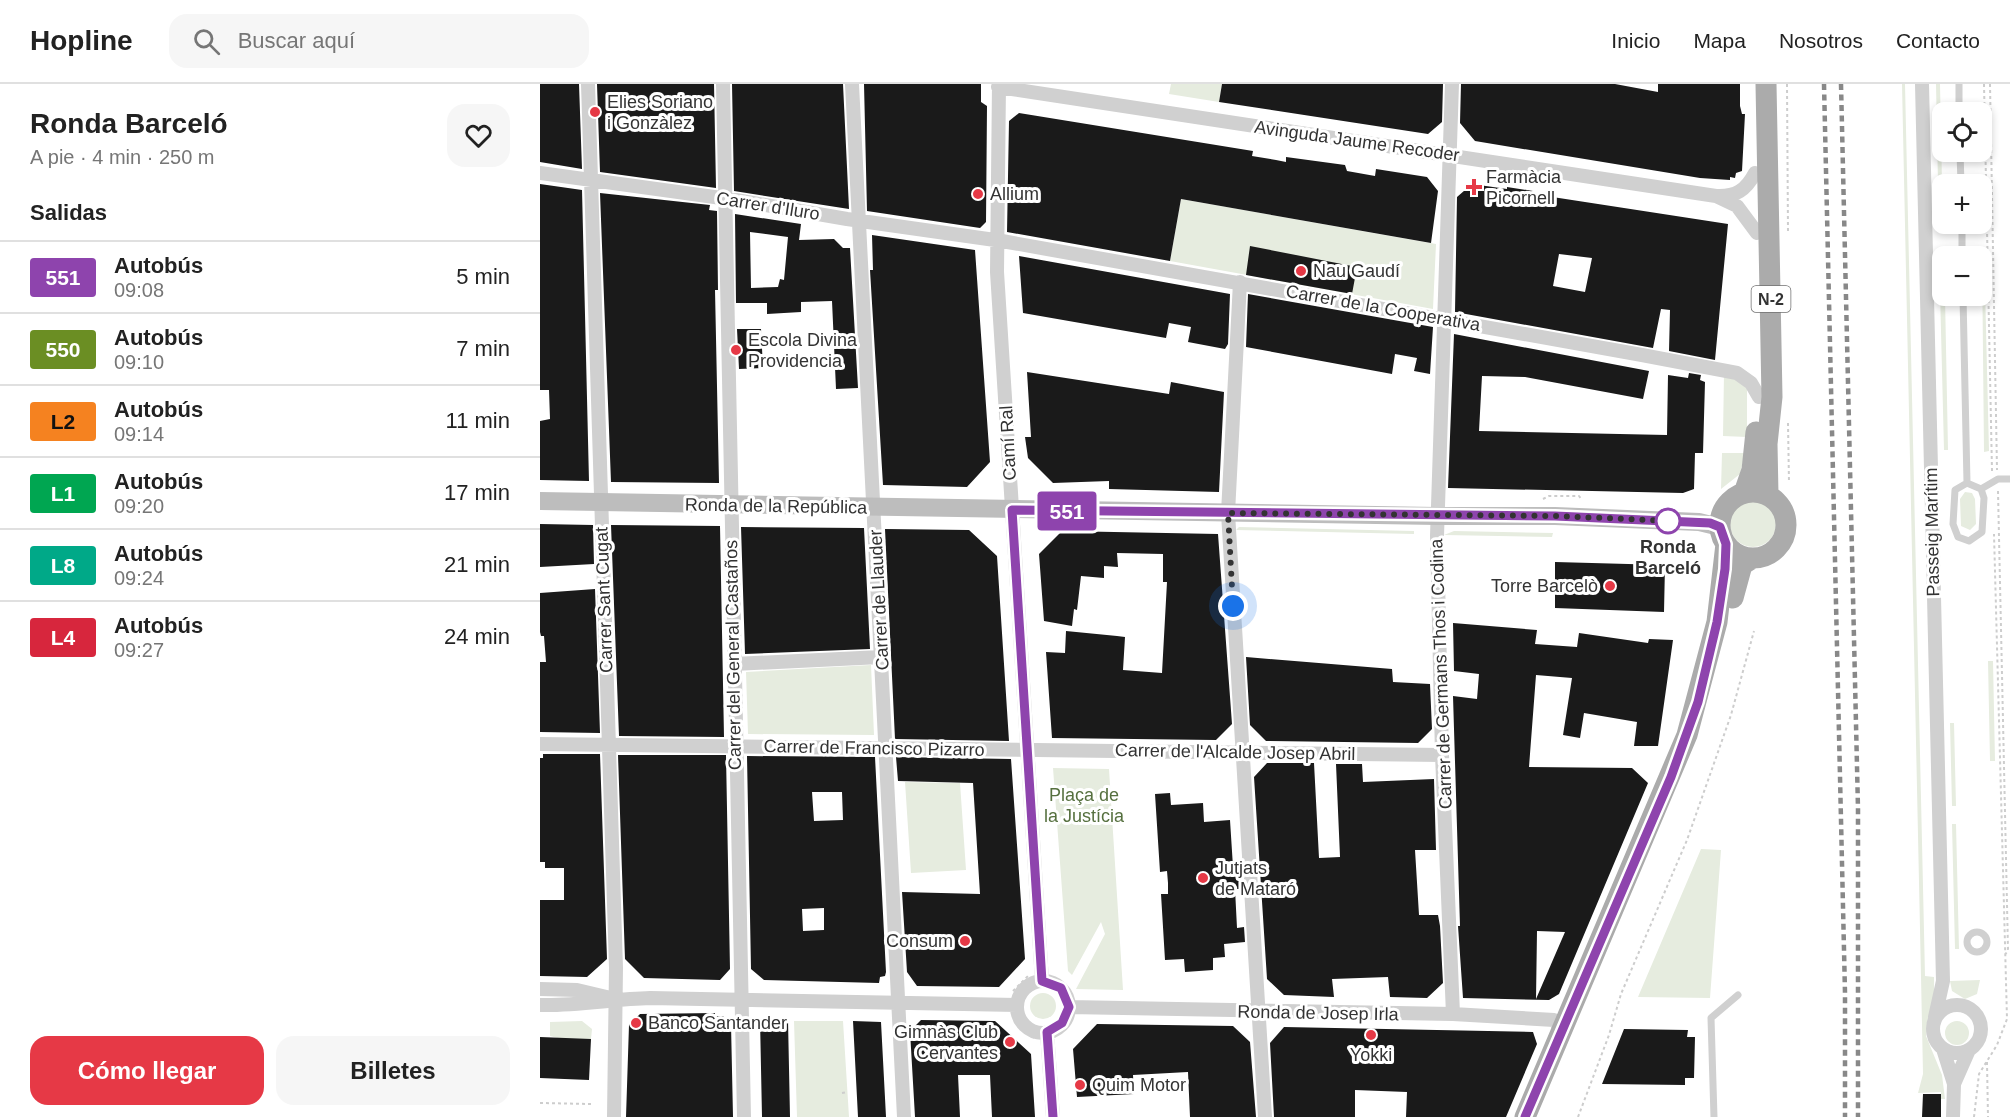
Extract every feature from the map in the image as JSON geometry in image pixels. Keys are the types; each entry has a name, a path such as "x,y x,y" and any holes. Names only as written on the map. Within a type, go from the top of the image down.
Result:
{"main road":[{"name":"N-2","path":"1744,493 1752,470 1759,397 1752,84"},
{"name":"N-2","path":"1766,84 1772,386 1767,444 1768,495"},
{"path":"1525,1117 1687,735 1713,645 1725,569 1724,509 1729,502 1744,493 1752,491 1768,495 1781,507 1785,515 1786,532 1782,541 1770,554 1753,558 1742,565 1737,575 1717,679 1693,752 1540,1117"},
{"path":"1723,536 1738,555 1753,558"}],"street":[{"name":"Carrer Sant Cugat","path":"588,84 617,999 614,1117"},
{"name":"Carrer del General Castaños","path":"723,84 744,1117"},
{"name":"Carrer de Llauder","path":"852,84 904,1117"},
{"name":"Carrer de Germans Thos i Codina","path":"1452,84 1437,516 1442,755 1453,1014"},
{"name":"Passeig Marítim","path":"1922,84 1942,981 1935,1017"},
{"name":"Avinguda Jaume Recoder","path":"999,85 1716,196 1727,196 1741,191 1747,187 1755,173"},
{"name":"Camí Ral","path":"999,85 996,240 1028,750 1038,976"},
{"name":"Carrer d'Iluro","path":"540,173 996,240"},
{"name":"Avinguda Jaume Recoder","path":"1716,196 1737,206 1756,233"},
{"name":"Carrer de la Cooperativa","path":"996,240 1737,373 1751,383 1759,397"},
{"path":"1240,282 1228,513 1265,1117"},
{"name":"Ronda de la República","path":"540,501 730,506 1555,516 1699,522 1723,536"},
{"path":"734,664 881,657"},
{"name":"Carrer de Francisco Pizarro","path":"540,744 1028,750"},
{"name":"Carrer de l'Alcalde Josep Abril","path":"1028,750 1442,755"},
{"path":"1013,1005 1038,976 1061,988 1069,1007 1062,1023 1041,1035"},
{"path":"1942,981 1957,1004"},
{"path":"540,989 577,990 617,999"},
{"path":"540,1005 576,1006 617,999 1013,1005"},
{"path":"1953,1117 1954,1084 1944,1050 1934,1038 1933,1024 1935,1017 1944,1007 1957,1004 1971,1008 1980,1021 1980,1037 1969,1050 1954,1084"},
{"path":"1013,1005 1025,1025 1041,1035"},
{"name":"Ronda de Josep Irla","path":"1069,1007 1453,1014 1554,1020 1562,1029"},
{"path":"1041,1035 1053,1117"},
{"path":"1944,1050 1956,1053 1969,1050"}],"lane":[{"path":"1959,84 1959,102"},
{"path":"1963,306 1967,483"},
{"path":"1981,489 1995,478 2010,479"},
{"path":"1967,483 1981,489 1984,498 1982,532 1977,538 1964,540 1955,533 1952,497 1960,485 1967,483"},
{"path":"1714,1117 1711,1018 1738,995"}],"path":[{"path":"1984,84 2008,939 2008,950 2004,958"},
{"path":"1990,84 1995,478"},
{"path":"1974,1117 1979,1074 2005,1028 1993,488"},
{"path":"1578,1117 1609,1035 1621,994 1687,840 1731,715 1754,631"},
{"path":"1038,976 1019,983 1013,1005 1019,1026 1041,1035"},
{"path":"1987,1062 1988,1117"},
{"path":"842,1093 847,1092"},
{"path":"540,1103 591,1104"}],"green space":[{"path":"1171,84 1222,84 1219,102 1169,94"},
{"path":"1902,84 1905,84 1925,976 1934,977 1934,997 1926,1036 1942,1075 1945,1099 1941,1099 1941,1092 1918,1093 1923,1074"},
{"path":"1936,84 1940,84 1940,102 1936,102"},
{"path":"1938,162 1942,162 1942,174 1938,174"},
{"path":"1181,199 1436,244 1433,309 1170,261"},
{"path":"1940,306 1945,306 1948,450 1944,450"},
{"path":"1983,306 1985,306 1989,451 1984,452"},
{"path":"1724,373 1743,383 1747,389 1747,437 1723,436"},
{"path":"1722,453 1745,453 1740,474 1721,489"},
{"path":"1965,492 1972,493 1975,499 1976,524 1970,530 1961,526 1960,499"},
{"path":"1753,501 1769,508 1776,524 1769,540 1753,547 1737,540 1730,524 1737,508"},
{"path":"1239,527 1414,531 1414,534 1236,530"},
{"path":"1454,531 1553,533 1552,537 1444,535"},
{"path":"1988,661 1993,661 1995,761 1990,761"},
{"path":"871,665 874,735 748,734 746,672"},
{"path":"1950,723 1954,723 1956,806 1952,806"},
{"name":"Plaça de la Justícia","path":"1053,768 1109,769 1123,990 1076,989 1105,934 1101,922 1072,975 1068,971"},
{"path":"905,782 960,783 966,870 911,873"},
{"path":"1952,824 1956,824 1959,949 1955,949"},
{"path":"1701,849 1721,850 1710,998 1638,997"},
{"path":"1980,980 1977,994 1965,999 1952,991 1950,981"},
{"path":"1043,993 1052,997 1056,1006 1052,1015 1043,1019 1034,1015 1030,1006 1034,997"},
{"path":"582,1021 592,1029 591,1039 565,1040 550,1036 550,1022"},
{"path":"794,1021 843,1021 849,1117 797,1117"},
{"path":"1957,1021 1966,1024 1969,1033 1966,1042 1957,1045 1948,1042 1945,1033 1948,1024"}],"building":[{"path":"540,84 579,84 582,169 540,162"},
{"path":"597,84 714,84 716,188 600,172"},
{"path":"732,84 843,84 849,209 734,191"},
{"path":"864,84 981,84 981,102 987,106 986,222 980,228 867,211"},
{"path":"1222,84 1443,84 1442,122 1428,134 1219,102"},
{"path":"1461,84 1615,84 1658,92 1658,84 1740,84 1740,106 1742,114 1745,114 1742,171 1736,173 1735,178 1730,177 1730,180 1700,178 1475,141 1460,123"},
{"path":"1019,113 1253,151 1252,156 1286,162 1286,157 1345,165 1347,171 1375,176 1376,169 1427,177 1438,191 1431,243 1181,199 1170,261 1007,232 1009,121"},
{"path":"540,184 582,190 589,481 540,480 540,421 550,419 549,390 540,390"},
{"path":"1472,184 1507,189 1507,187 1533,191 1533,194 1728,224 1715,360 1669,351 1670,310 1661,309 1653,348 1455,312 1457,197","holes":["1559,254 1592,258 1585,292 1553,286"]},
{"path":"600,193 710,205 709,210 717,211 718,290 715,290 719,483 611,482"},
{"path":"735,214 801,224 799,240 834,239 843,248 850,248 858,388 836,389 832,301 801,302 801,312 767,314 767,303 736,303","holes":["750,232 788,237 784,280 780,279 778,287 751,288"]},
{"path":"872,235 975,250 990,462 967,487 883,485 870,270 873,270"},
{"name":"Nau Gaudí","path":"1250,246 1357,267 1352,294 1246,275"},
{"path":"1019,256 1230,294 1228,344 1225,349 1188,342 1191,327 1169,323 1166,338 1023,313"},
{"path":"1248,294 1433,327 1430,374 1414,371 1417,358 1395,354 1392,374 1246,347"},
{"path":"737,329 761,329 763,368 739,369"},
{"path":"1454,334 1649,371 1643,399 1525,377 1482,376 1479,431 1667,435 1668,375 1688,378 1689,373 1701,375 1700,380 1705,382 1703,453 1695,453 1694,489 1683,493 1448,488"},
{"path":"1027,372 1169,394 1171,382 1224,392 1219,492 1109,489 1109,481 1053,483 1028,458 1025,437 1031,437"},
{"path":"540,524 593,525 594,564 540,567"},
{"path":"611,525 720,526 724,737 619,736"},
{"path":"741,527 864,528 870,649 745,654"},
{"path":"885,529 969,530 997,556 1009,741 895,739"},
{"path":"1062,531 1218,534 1232,724 1216,740 1052,738 1046,652 1065,653 1066,631 1125,637 1123,670 1162,673 1167,582 1163,582 1163,554 1117,553 1118,567 1104,566 1104,578 1081,576 1077,610 1074,609 1072,626 1044,621 1039,554"},
{"name":"Torre Barcelò","path":"1555,562 1665,565 1664,612 1555,608"},
{"path":"595,589 600,733 540,732 540,662 546,662 544,636 541,636 540,632 540,593"},
{"path":"1453,623 1537,630 1535,644 1577,647 1579,633 1648,643 1649,639 1673,640 1658,746 1634,746 1637,722 1584,713 1580,738 1563,735 1572,678 1536,675 1529,767 1632,768 1648,783 1559,994 1549,1000 1463,998 1458,926 1460,926 1453,696 1477,699 1479,674 1454,671","holes":["1537,931 1565,932 1536,999"]},
{"path":"1246,657 1392,669 1393,682 1430,684 1432,729 1418,743 1266,741 1250,725"},
{"path":"543,754 600,754 607,959 587,977 540,976 540,900 564,900 564,868 545,868 545,862 540,862 540,758 543,758"},
{"path":"618,755 726,755 730,969 720,980 644,978 625,959"},
{"path":"747,756 875,757 885,976 880,977 879,983 764,980 751,969","holes":["812,792 842,792 843,820 814,821","824,908 824,930 803,931 802,909"]},
{"path":"896,757 1011,759 1025,959 999,987 917,986 907,972 902,892 980,894 973,783 898,781"},
{"path":"1267,763 1314,763 1319,858 1340,857 1336,764 1362,764 1363,782 1434,779 1436,850 1415,850 1419,915 1438,915 1440,926 1443,983 1427,998 1390,997 1388,977 1332,979 1334,997 1284,995 1267,979 1254,777"},
{"name":"Jutjats de Mataró","path":"1170,793 1171,805 1203,803 1204,822 1230,820 1233,867 1241,866 1242,889 1235,889 1237,928 1244,927 1245,942 1224,944 1225,957 1213,958 1213,970 1185,972 1184,959 1165,960 1161,894 1168,894 1168,883 1167,871 1160,872 1155,794"},
{"path":"715,1013 715,1016 723,1016 731,1024 733,1117 626,1117 629,1025 640,1014"},
{"path":"760,1019 788,1020 790,1117 762,1117"},
{"path":"921,1020 995,1021 1031,1054 1035,1117 992,1117 990,1075 958,1075 960,1117 915,1117 910,1031"},
{"path":"853,1021 881,1022 886,1117 858,1117"},
{"path":"1097,1024 1233,1026 1250,1042 1256,1117 1190,1117 1188,1072 1133,1075 1134,1094 1077,1097 1073,1049"},
{"path":"1284,1027 1533,1032 1537,1044 1506,1117 1406,1117 1407,1092 1355,1090 1355,1117 1274,1117 1270,1043"},
{"path":"1624,1029 1688,1030 1687,1037 1695,1037 1694,1078 1685,1078 1685,1085 1602,1084"},
{"path":"540,1037 591,1039 589,1080 540,1078"},
{"path":"1923,1094 1941,1094 1941,1117 1922,1117"}],"railway":[{"path":"1824,84 1845,993 1845,1117"},
{"path":"1841,84 1858,809 1858,1117"}],"bus line":[{"name":"551","path":"1053,1117 1047,1032 1062,1023 1069,1007 1061,988 1056,984 1042,981 1012,510 1555,516 1710,523 1720,527 1726,544 1726,557 1717,622 1698,702 1671,777 1525,1117"}],"place":[{"name":"Elies Soriano i Gonzàlez","path":"595,112"},
{"name":"Farmàcia Picornell","path":"1474,187"},
{"name":"Allium","path":"978,194"},
{"name":"Nau Gaudí","path":"1301,271"},
{"name":"Escola Divina Providencia","path":"736,350"},
{"name":"Ronda Barceló","path":"1668,521"},
{"name":"Torre Barcelò","path":"1610,586"},
{"name":"Jutjats de Mataró","path":"1203,878"},
{"name":"Consum","path":"965,941"},
{"name":"Banco Santander","path":"636,1023"},
{"name":"Yokki","path":"1371,1035"},
{"name":"Gimnàs Club Cervantes","path":"1010,1042"},
{"name":"Quim Motor","path":"1080,1085"}],"route":[{"path":"1233,606 1228,513 1555,516 1673,521 1668,521"}]}
